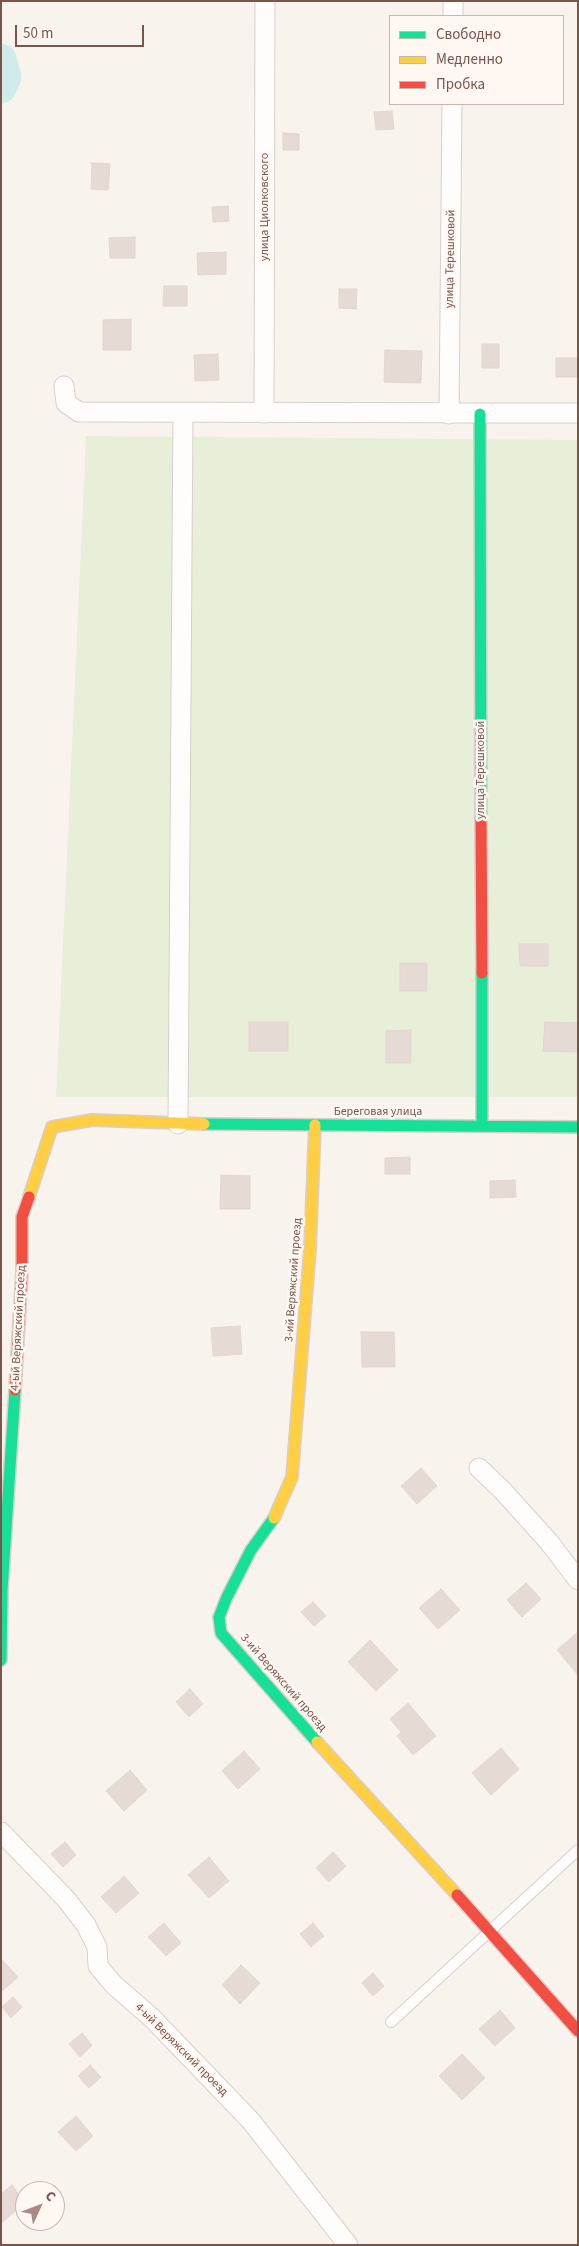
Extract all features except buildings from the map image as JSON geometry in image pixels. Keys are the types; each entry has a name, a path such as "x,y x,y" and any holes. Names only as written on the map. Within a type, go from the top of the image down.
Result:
{"street":[{"name":"улица Циолковского","path":"264,413 265,1"},
{"path":"453,1 453,15"},
{"name":"улица Терешковой","path":"449,414 452,105"},
{"path":"64,386 66,403 79,412 578,413"},
{"path":"178,1124 183,413"},
{"name":"улица Терешковой","path":"480,414 482,1126"},
{"name":"4-ый Веряжский проезд","path":"1,1660 2,1590 22,1272 22,1217 52,1128 92,1120 178,1124"},
{"name":"Береговая улица","path":"178,1124 578,1127"},
{"name":"3-ий Веряжский проезд","path":"315,1125 310,1249 292,1477 278,1512 251,1550 227,1597 219,1617 221,1633 349,1778 578,2031"},
{"path":"479,1468 502,1490 549,1542 578,1580"},
{"name":"4-ый Веряжский проезд","path":"1,1832 66,1899 86,1925 97,1947 98,1966 114,1985 152,2018 250,2121 348,2245"}],"lane":[{"path":"391,2022 578,1850"}],"green space":[{"path":"86,436 578,440 578,1097 56,1097"}],"waterway":[{"path":"1,59 6,77 1,88"}],"traffic: fast":[{"path":"480,414 481,819"},
{"path":"482,973 482,1126"},
{"path":"204,1124 578,1127"},
{"path":"1,1660 2,1590 15,1390"},
{"path":"274,1518 251,1550 227,1597 219,1617 221,1633 317,1742"}],"traffic: slow":[{"path":"29,1197 52,1127 92,1120 204,1124"},
{"path":"274,1518 292,1477 310,1249 315,1125"},
{"path":"317,1742 457,1895"}],"traffic: jam":[{"path":"481,819 482,973"},
{"path":"15,1390 22,1272 22,1217 29,1197"},
{"path":"457,1895 578,2031"}]}
